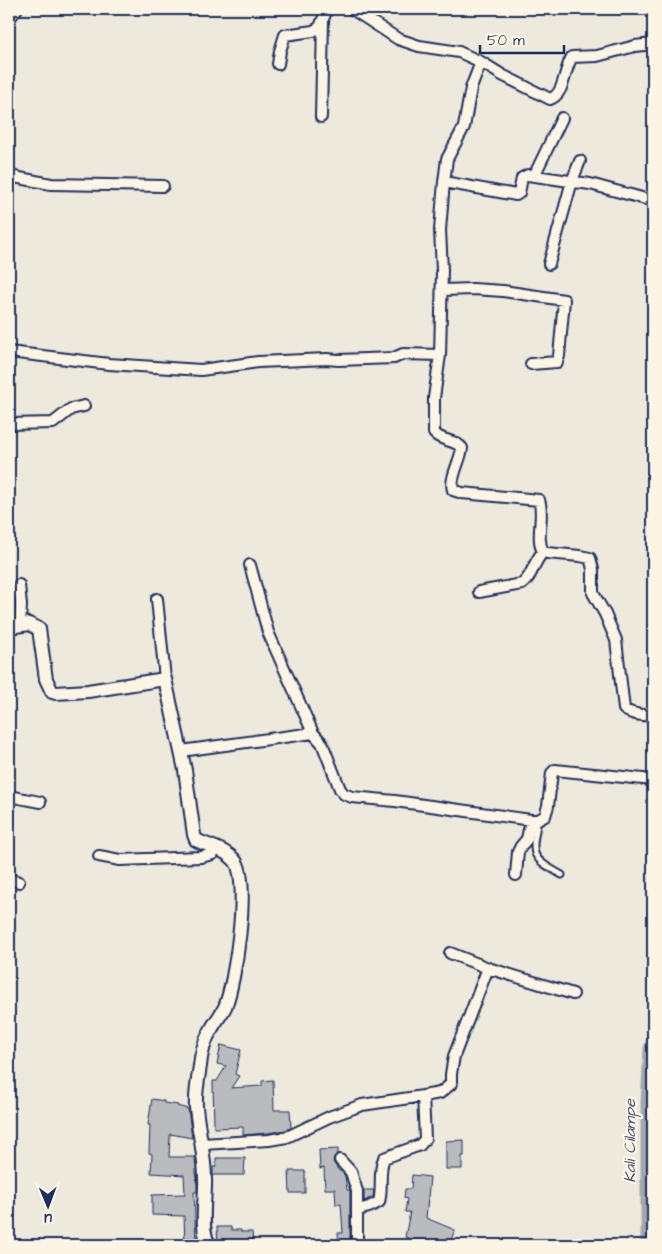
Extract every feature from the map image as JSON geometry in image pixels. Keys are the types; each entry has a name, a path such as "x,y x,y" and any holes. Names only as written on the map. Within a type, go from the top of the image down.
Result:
{"street":[{"path":"9,19 17,9"},
{"path":"278,64 285,35 313,31 320,27 327,9"},
{"path":"352,9 398,39 419,46 459,52 550,99 556,97 572,57 597,56 635,46 653,44"},
{"path":"321,117 323,21"},
{"path":"481,62 471,88 464,127 447,159 440,230 442,254 440,355 434,398 433,428 437,437 458,443 462,448 452,482 453,490 462,493 539,500 541,506 540,538 543,552"},
{"path":"534,176 562,118"},
{"path":"549,264 572,182 580,161"},
{"path":"444,182 516,195 519,193 524,177 528,175 590,184 653,201"},
{"path":"9,176 51,184 163,186"},
{"path":"442,290 474,289 502,291 564,300 559,356 556,362 531,364"},
{"path":"9,352 109,364 201,370 258,362 394,358 403,354 440,355"},
{"path":"9,424 53,423 71,409 84,406"},
{"path":"479,592 522,584 527,580 536,559 543,552"},
{"path":"543,552 590,558 593,569 593,593 605,614 616,640 625,712 653,716"},
{"path":"250,565 268,632 312,733 322,743 340,789 344,794 362,799 395,801 535,820 545,816 547,812 552,773 555,770 653,780"},
{"path":"19,585 21,605 14,627 29,624 39,629 46,679 48,687 52,692 88,691 165,679"},
{"path":"157,599 165,679 181,751 194,835 196,840 217,848 237,863 242,893 242,914 236,959 225,1007 210,1032 200,1064 196,1107 206,1177 204,1234 210,1245"},
{"path":"181,751 312,733"},
{"path":"9,796 40,802"},
{"path":"516,875 520,846 527,840 535,820"},
{"path":"99,856 120,860 201,857 213,854 217,848"},
{"path":"450,953 488,968 572,994"},
{"path":"202,1144 269,1140 287,1137 329,1117 362,1105 440,1092 451,1084 454,1056 488,968"},
{"path":"358,1210 379,1202 384,1158 420,1145 425,1139 423,1096"},
{"path":"340,1160 351,1172 357,1191 356,1245"}],"lane":[{"path":"535,820 534,842 536,857 543,864 562,875"}],"building":[{"path":"221,1045 241,1050 235,1074 239,1076 231,1088 262,1086 262,1081 273,1080 274,1110 290,1110 291,1128 268,1133 243,1135 243,1127 214,1128 213,1081 217,1081 226,1066 217,1064"},
{"path":"152,1099 188,1109 192,1138 170,1134 169,1157 195,1157 197,1186 197,1192 194,1192 196,1245 185,1245 184,1216 152,1215 152,1195 185,1194 184,1175 151,1173 152,1154 149,1153 150,1125 148,1125"},
{"path":"464,1140 462,1169 446,1169 446,1141"},
{"path":"338,1149 338,1154 334,1157 333,1162 345,1176 347,1190 350,1190 350,1245 339,1245 338,1233 343,1233 341,1204 336,1205 335,1189 325,1189 324,1168 320,1169 319,1150"},
{"path":"216,1158 245,1158 244,1175 213,1175 213,1167 216,1167"},
{"path":"289,1171 305,1171 305,1193 290,1193"},
{"path":"412,1175 430,1177 426,1218 455,1230 449,1245 427,1245 405,1237 410,1212 405,1212 407,1199 404,1198 405,1189 411,1189"},
{"path":"364,1190 374,1190 373,1197 364,1201"},
{"path":"217,1227 231,1227 231,1230 252,1232 253,1244 218,1245"}],"waterway":[{"name":"Kali Cilampe","path":"646,1245 646,1103 649,1048 653,1039"}]}
